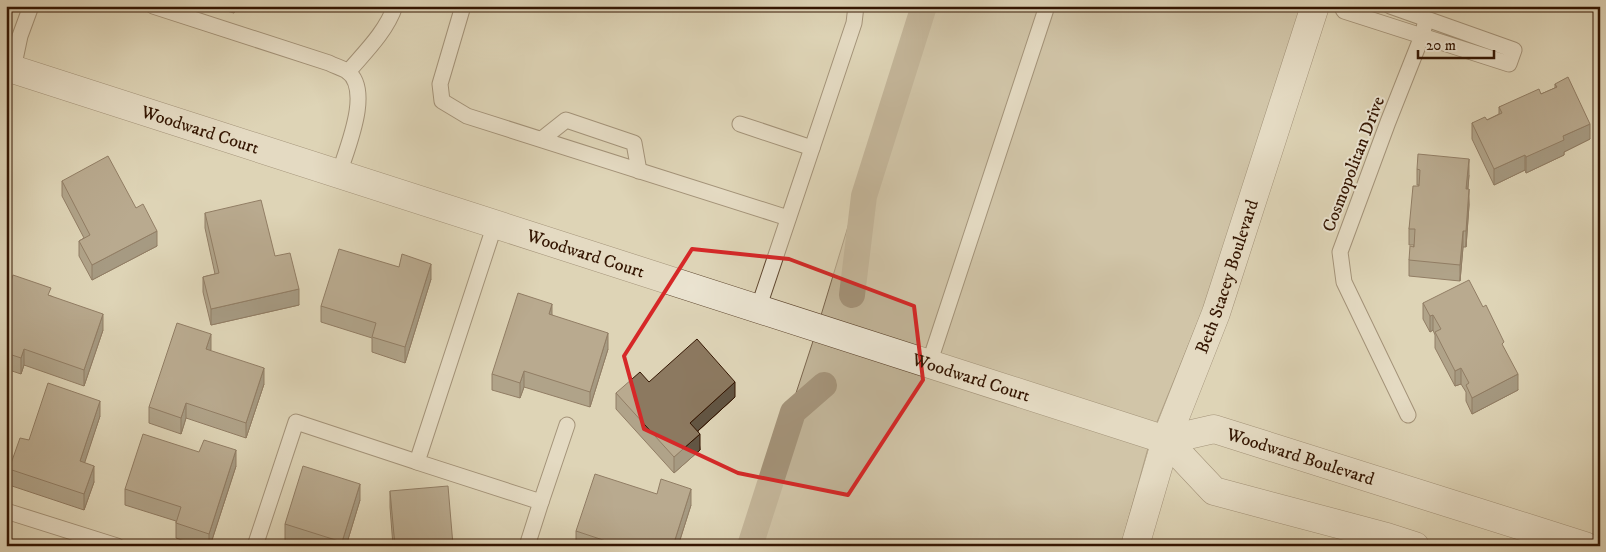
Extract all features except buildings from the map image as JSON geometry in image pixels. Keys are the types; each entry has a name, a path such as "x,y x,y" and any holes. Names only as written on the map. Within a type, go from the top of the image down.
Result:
{"street":[{"name":"Beth Stacey Boulevard","path":"1135,546 1166,440 1216,313 1315,6"},
{"name":"Woodward Court","path":"8,76 339,174 1166,440"},
{"name":"Woodward Boulevard","path":"1166,440 1214,429 1584,546"},
{"path":"1166,440 1214,491 1415,546"}],"lane":[{"path":"8,76 31,6"},
{"path":"153,6 329,63 348,72 357,85 358,98 356,120 339,174"},
{"path":"348,72 381,33 395,6"},
{"path":"463,6 440,84 442,101 467,116 788,218"},
{"path":"758,309 854,22 856,6"},
{"path":"929,364 1047,6"},
{"path":"1342,6 1344,11 1509,64 1514,50 1390,6"},
{"name":"Cosmopolitan Drive","path":"1408,415 1344,282 1340,252 1422,36 1426,20"},
{"path":"542,139 566,120 634,143 639,171"},
{"path":"740,124 812,148"},
{"path":"417,462 495,224"},
{"path":"255,546 296,422 541,502"},
{"path":"527,546 567,425"},
{"path":"6,511 117,546"}],"highlighted area":[{"path":"692,249 789,259 914,306 923,380 848,495 738,473 644,429 624,356"}],"shaded area":[{"path":"915,6 1302,6 1203,309 1148,448 1121,546 746,546 815,335"}],"waterway":[{"path":"852,295 864,196 924,6"},
{"path":"750,546 793,412 824,385"}]}
